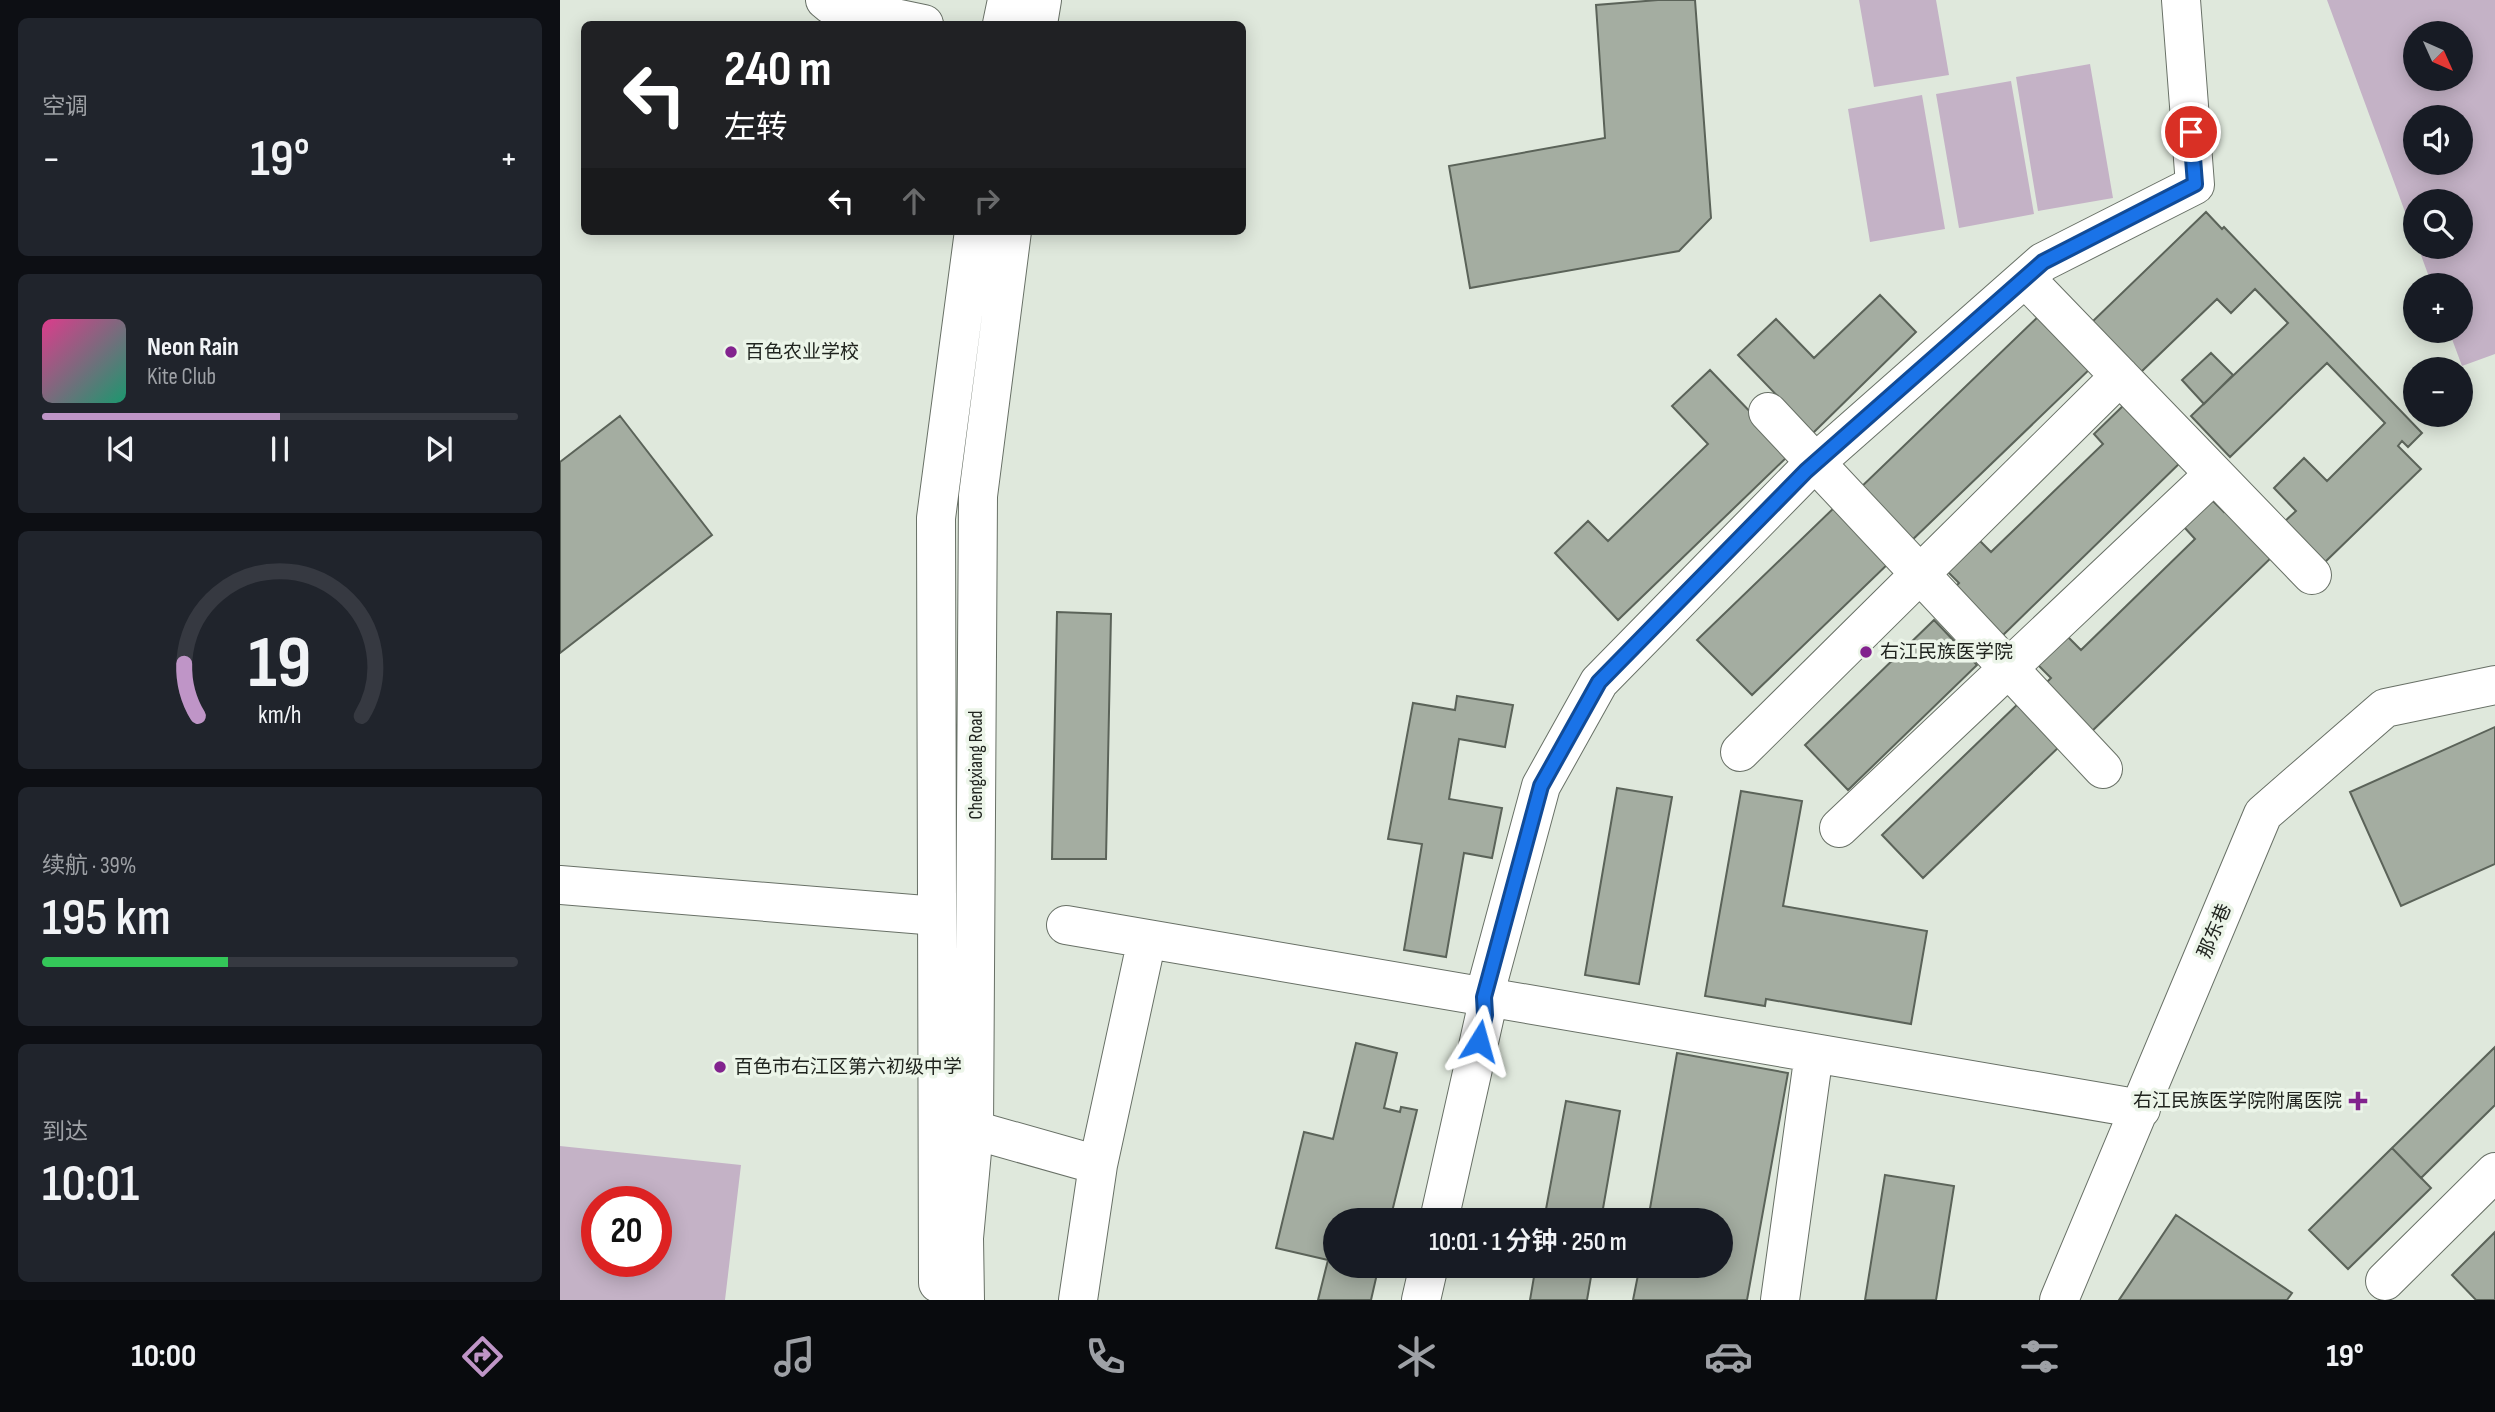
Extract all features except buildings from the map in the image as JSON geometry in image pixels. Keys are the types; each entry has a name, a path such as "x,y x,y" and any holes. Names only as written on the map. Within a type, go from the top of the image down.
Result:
{"main road":[{"path":"825,0 831,5 909,21"},
{"path":"1004,21 1007,0"},
{"path":"1038,21 1042,0"},
{"path":"1442,1208 1485,1015 1484,997 1541,786 1599,682 1816,463 2043,262 2195,184 2181,0"},
{"name":"Chengxiang Road","path":"938,1300 936,518 973,235"},
{"name":"Chengxiang Road","path":"965,1300 964,1238 974,1130 978,496 1011,235"},
{"path":"2025,278 2312,575"},
{"path":"1740,752 2120,376"},
{"path":"1768,412 2103,769"},
{"path":"1839,828 2214,474"},
{"name":"那东巷","path":"2059,1300 2263,814 2385,708 2495,685"},
{"path":"560,885 937,916"},
{"path":"1066,925 2141,1109"},
{"path":"1078,1300 1098,1165 1147,939"},
{"path":"1780,1300 1814,1053"},
{"path":"974,1130 1098,1165"},
{"path":"2385,1280 2495,1172"},
{"path":"1421,1300 1426,1278"}],"shaded area":[{"path":"1859,0 1936,0 1949,75 1874,87"},
{"path":"2327,0 2495,0 2495,354 2473,362 2473,357 2459,357 2453,343 2473,343 2473,273 2428,273 2422,259 2473,259 2473,189 2403,189 2403,206"},
{"path":"2090,64 2113,198 2038,211 2016,77"},
{"path":"2011,81 2034,214 1959,228 1936,94"},
{"path":"1922,95 1945,229 1870,242 1848,109"},
{"path":"560,1146 741,1165 725,1300 560,1300"}],"place":[{"name":"百色农业学校","path":"731,352"},
{"name":"右江民族医学院","path":"1866,652"},
{"name":"百色市右江区第六初级中学","path":"720,1067"},
{"name":"右江民族医学院附属医院","path":"2358,1101"}],"route":[{"path":"1479,1041 1485,1015 1484,997 1541,786 1599,682 1806,471 2043,262 2195,184 2191,132"}]}
